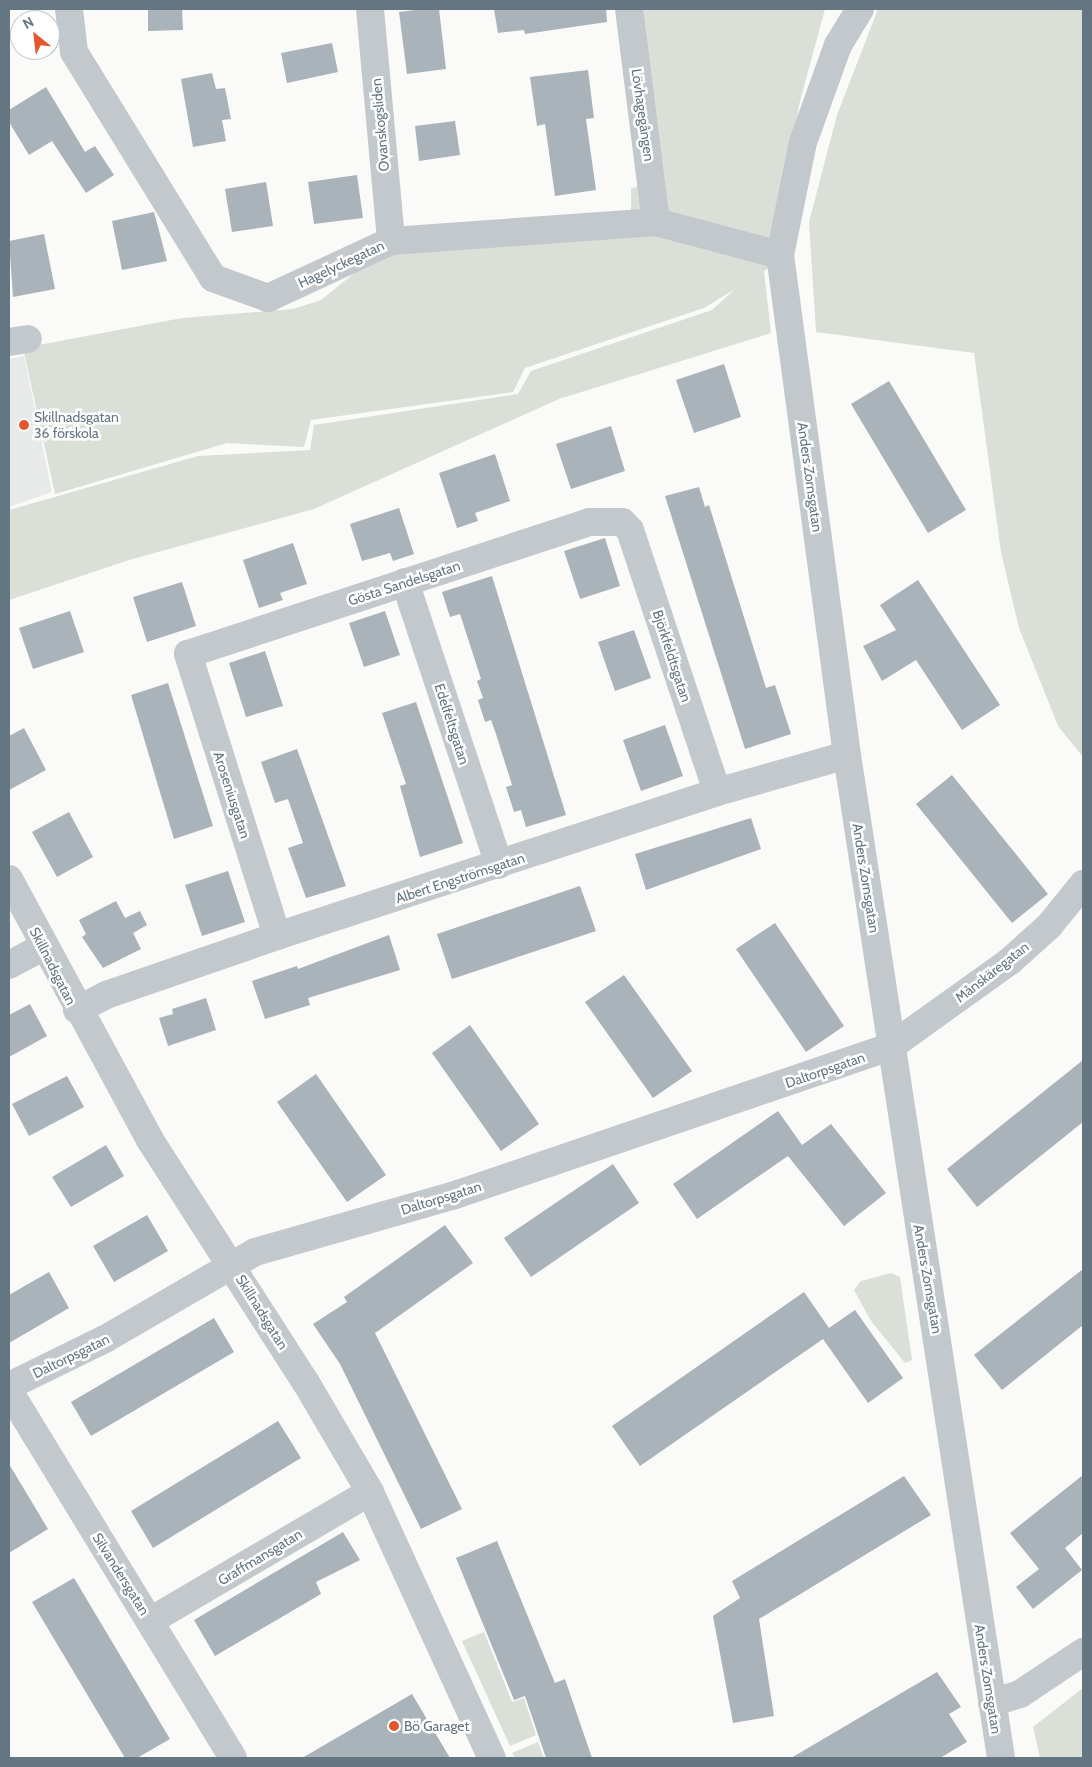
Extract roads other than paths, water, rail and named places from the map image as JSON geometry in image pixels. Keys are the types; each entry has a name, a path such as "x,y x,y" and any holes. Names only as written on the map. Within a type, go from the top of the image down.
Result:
{"street":[{"name":"Hagelyckegatan","path":"69,9 74,52 213,278 268,298 391,241 656,222 780,255"},
{"name":"Ovanskogsliden","path":"370,9 391,241"},
{"name":"Lövhagegången","path":"629,9 656,222"},
{"name":"Anders Zornsgatan","path":"860,9 838,45 803,142 780,255 847,755 890,1047 942,1359 1001,1758"},
{"name":"Gösta Sandelsgatan","path":"188,654 588,522 622,522"},
{"name":"Björkfeldtsgatan","path":"622,522 630,530 717,792"},
{"name":"Edelfeltsgatan","path":"405,582 499,865"},
{"name":"Aroseniusgatan","path":"188,654 277,936"},
{"name":"Albert Engströmsgatan","path":"76,1010 106,995 277,936 499,865 717,792 847,755"},
{"name":"Skillnadsgatan","path":"9,879 76,1010 150,1140 233,1266 370,1492 492,1758"},
{"name":"Månskäregatan","path":"890,1047 1010,961 1049,926 1083,884"},
{"path":"9,965 43,947"},
{"name":"Daltorpsgatan","path":"9,1386 105,1339 255,1252 455,1195 890,1047"},
{"name":"Silvandersgatan","path":"9,1391 233,1758"},
{"name":"Graffmansgatan","path":"150,1621 370,1492"},
{"path":"992,1703 1020,1694 1083,1652"}],"place":[{"name":"Skillnadsgatan 36 förskola","path":"24,425"},
{"name":"Bö Garaget","path":"394,1726"}]}
